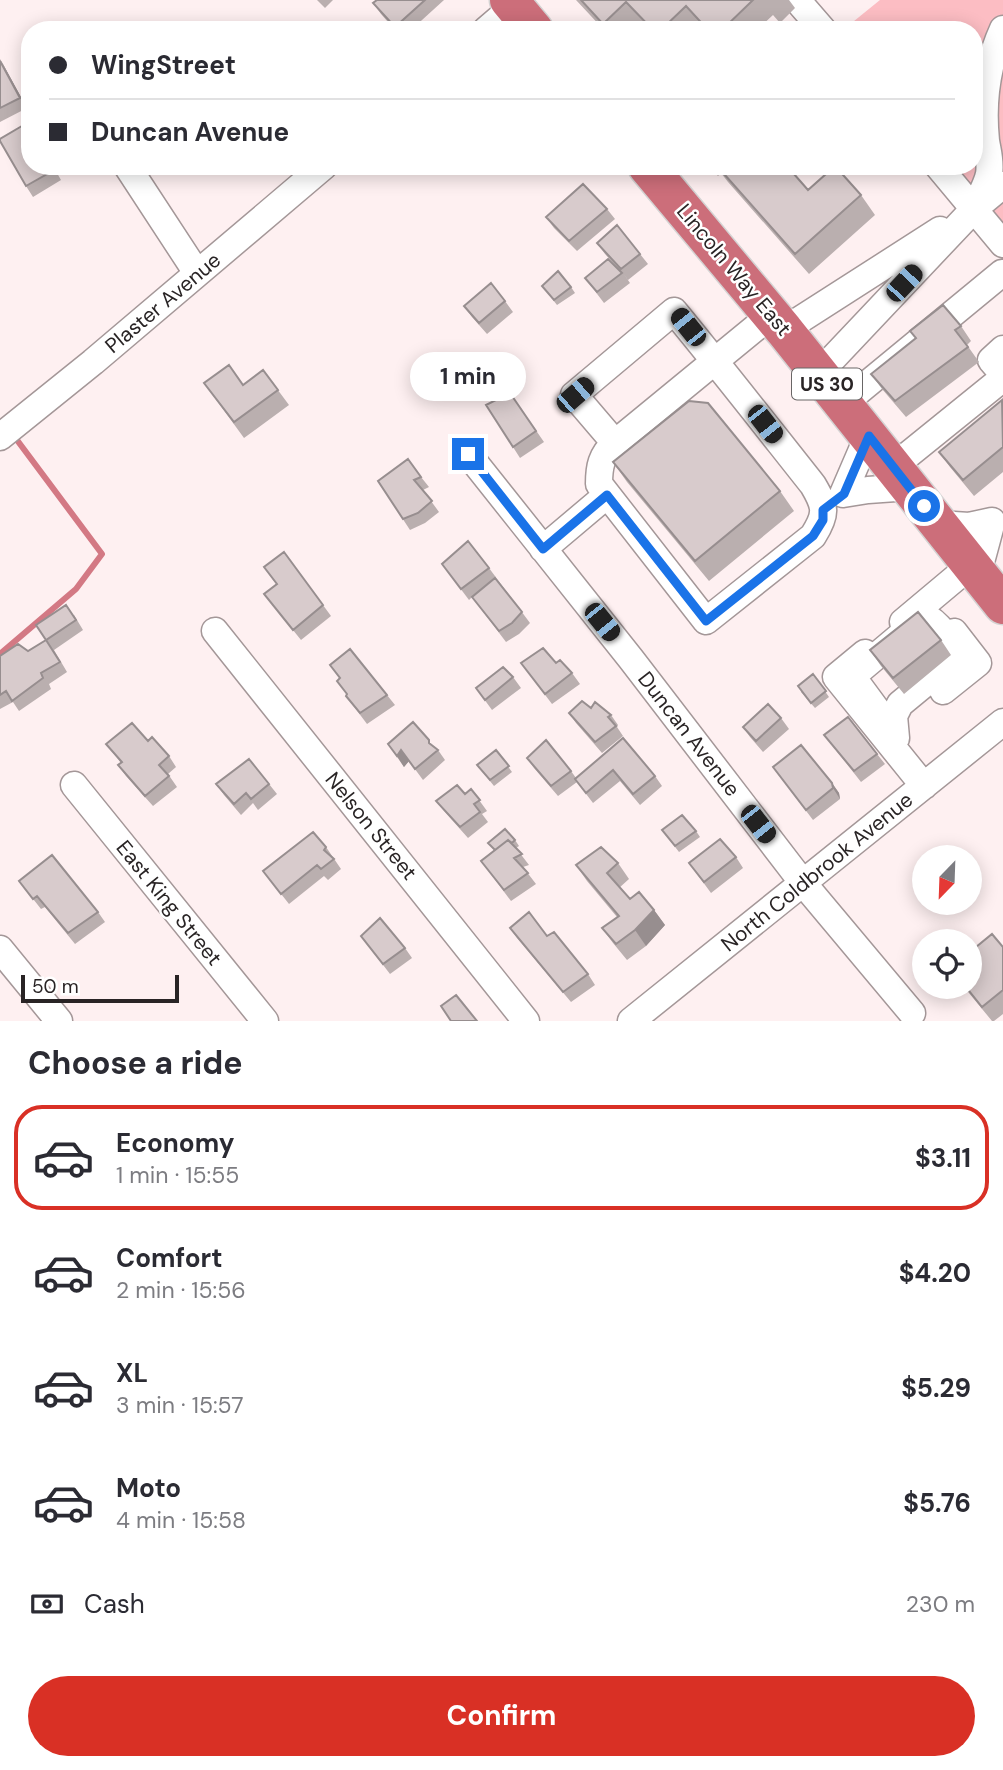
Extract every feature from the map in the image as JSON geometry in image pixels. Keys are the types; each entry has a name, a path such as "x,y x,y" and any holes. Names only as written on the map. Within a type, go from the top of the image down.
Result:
{"highway":[{"name":"Lincoln Way East","path":"654,175 819,373 1003,605"}],"street":[{"path":"797,0 814,21"},
{"path":"869,436 813,536 706,621 599,484 599,464 607,450 715,361 777,322 974,209 988,177 990,161 986,141 985,87 1003,29"},
{"path":"133,175 197,273"},
{"name":"Plaster Avenue","path":"0,437 74,378 313,175"},
{"path":"946,175 1003,244"},
{"path":"819,373 974,209 1003,186"},
{"path":"843,404 1002,273"},
{"path":"615,443 575,395 674,311 813,485 824,503 901,477 1003,376 991,360 1003,349"},
{"name":"Duncan Avenue","path":"468,454 803,883 912,1013"},
{"path":"543,549 607,495"},
{"path":"939,524 969,526 998,517"},
{"path":"923,786 893,743 836,677 929,601 974,569 998,517"},
{"path":"893,743 903,724 978,663 929,601"},
{"path":"924,616 931,619 955,649 957,657 900,704 894,716 893,743 886,721 857,683 855,674 924,616"},
{"name":"Nelson Street","path":"215,631 526,1021"},
{"name":"North Coldbrook Avenue","path":"631,1021 1003,722"},
{"name":"East King Street","path":"74,785 265,1021"},
{"path":"0,949 59,1021"}],"shaded area":[{"path":"880,0 1003,0 1003,237 955,175 983,175 983,21 854,21"}],"building":[{"path":"377,0 425,0 402,21 390,21 373,3"},
{"path":"581,0 753,0 731,21 700,21 686,6 670,21 644,21 626,2 606,21 600,21"},
{"path":"0,61 20,98 0,108"},
{"path":"21,127 21,175 45,175 26,186 0,139"},
{"path":"725,175 795,175 808,190 825,175 843,175 861,195 795,254"},
{"path":"583,184 607,209 569,241 546,217"},
{"path":"617,225 640,254 621,269 597,243"},
{"path":"608,259 622,273 597,292 585,278"},
{"path":"558,271 571,287 554,300 542,286"},
{"path":"491,283 505,301 479,323 464,306"},
{"path":"943,305 961,326 955,330 968,347 895,401 871,374 916,338 910,331"},
{"path":"229,365 243,385 263,370 278,390 234,422 204,383"},
{"path":"510,393 536,431 513,447 486,405"},
{"path":"1002,400 1003,447 963,480 939,452"},
{"path":"689,401 708,403 780,491 695,561 613,462"},
{"path":"408,459 421,477 414,480 432,501 418,513 403,519 378,481"},
{"path":"468,541 489,568 461,589 442,564"},
{"path":"284,552 323,605 293,630 264,594 277,584 264,567"},
{"path":"495,578 522,612 512,623 499,631 472,597"},
{"path":"66,605 76,620 46,640 36,625"},
{"path":"918,612 941,640 893,678 870,650"},
{"path":"46,640 60,662 41,673 43,678 12,701 6,691 0,695 0,656 18,644 28,651"},
{"path":"543,648 556,663 560,660 572,673 545,694 521,663"},
{"path":"350,649 387,695 360,713 346,696 337,681 340,678 330,665"},
{"path":"503,667 513,677 485,700 476,688"},
{"path":"813,674 826,691 811,703 798,686"},
{"path":"582,701 591,708 595,702 611,715 608,717 616,726 595,742 569,713"},
{"path":"768,704 781,718 756,741 743,727"},
{"path":"848,717 877,754 854,771 824,735"},
{"path":"413,722 438,750 415,769 401,750 397,756 388,744"},
{"path":"132,723 148,741 152,737 169,756 159,765 169,776 145,796 118,765 122,762 106,744"},
{"path":"623,738 655,776 633,794 613,770 586,793 575,779"},
{"path":"546,740 571,771 551,786 527,758"},
{"path":"801,745 832,783 833,788 806,810 773,767"},
{"path":"496,750 509,766 490,780 477,765"},
{"path":"249,759 269,784 251,799 246,793 234,804 216,784"},
{"path":"457,785 465,794 471,789 480,800 474,804 480,812 460,827 436,801"},
{"path":"682,815 696,831 675,846 662,830"},
{"path":"505,829 515,840 512,843 508,840 495,850 488,843"},
{"path":"313,832 326,847 324,850 334,859 321,869 317,865 281,894 263,871"},
{"path":"720,839 736,857 704,882 689,863"},
{"path":"508,840 522,854 514,858 528,873 504,890 481,861"},
{"path":"601,847 618,863 607,873 630,899 639,892 654,910 635,930 616,944 602,928 619,916 576,865"},
{"path":"52,855 98,912 68,933 37,896 33,899 19,881"},
{"path":"529,912 547,936 554,932 588,974 563,992 510,928"},
{"path":"380,918 405,948 383,964 361,936"},
{"path":"992,934 1003,947 1003,990 982,1007 976,999 982,999 982,942"},
{"path":"456,995 477,1021 451,1021 441,1006"}],"waterway":[{"path":"0,654 76,589 102,554 14,436"}],"route":[{"path":"468,454 543,549 607,495 706,621 813,536 823,520 823,510 844,494 869,436 924,506"}]}
